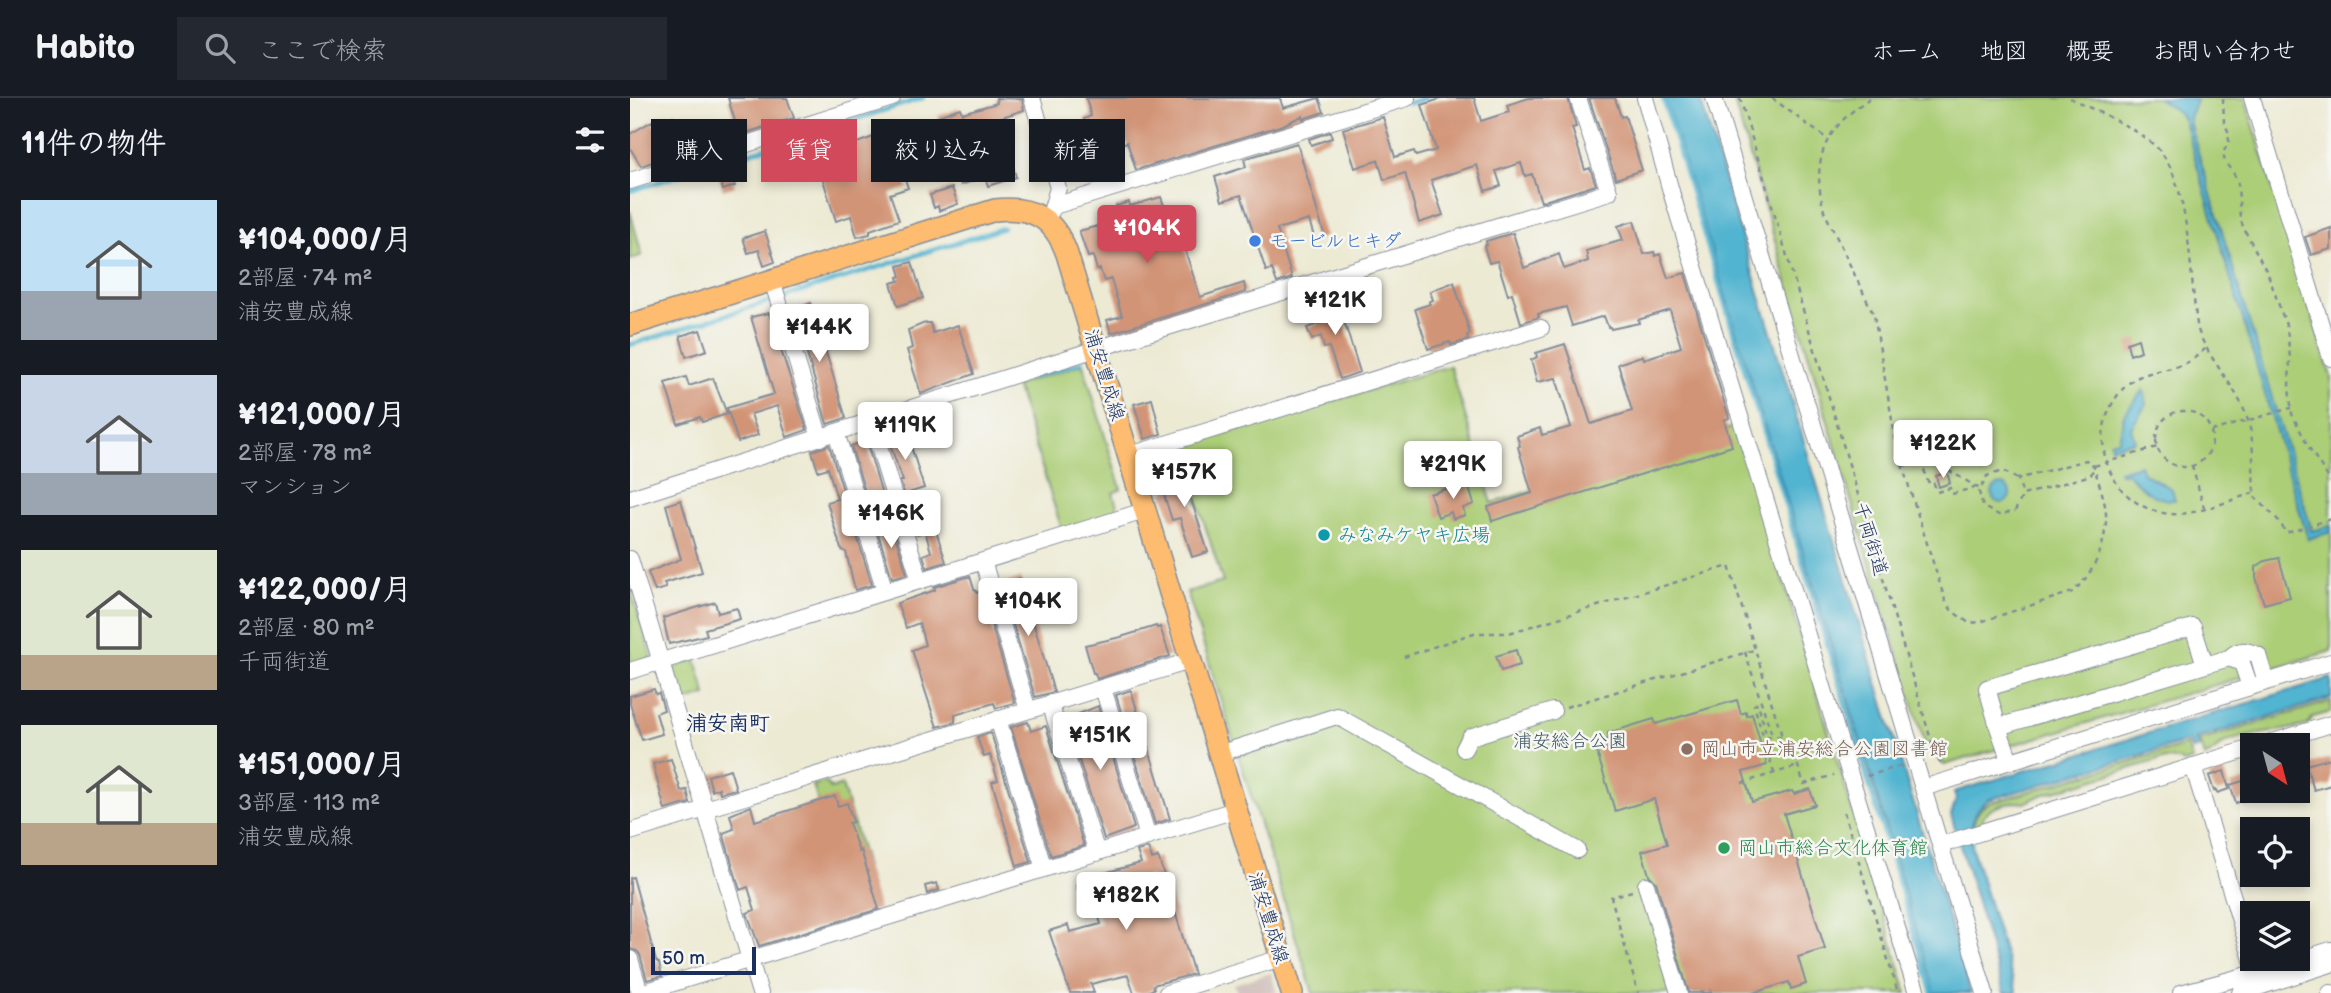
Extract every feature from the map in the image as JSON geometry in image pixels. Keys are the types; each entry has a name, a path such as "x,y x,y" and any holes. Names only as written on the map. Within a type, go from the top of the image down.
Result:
{"main road":[{"path":"630,325 775,292 995,210 1015,208 1050,213"},
{"name":"浦安豊成線","path":"1050,213 1062,240 1096,349 1292,993"}],"street":[{"path":"630,181 892,98"},
{"path":"1032,98 1058,188 1050,213"},
{"path":"1050,213 1407,98"},
{"path":"630,498 1096,349 1609,192 1578,98"},
{"path":"1645,98 1672,195 1917,993"},
{"name":"千両街道","path":"1714,98 1985,993"},
{"path":"2252,98 2331,358"},
{"path":"775,292 820,438"},
{"path":"1128,456 1541,328"},
{"path":"871,421 920,581"},
{"path":"836,432 885,592"},
{"path":"630,671 1144,511"},
{"path":"630,558 760,993"},
{"path":"983,561 1028,710"},
{"path":"2010,761 1987,688 2193,626 2205,665"},
{"path":"1998,727 2229,658 2245,649 2258,655 2266,682"},
{"path":"2229,658 2242,663 2250,687"},
{"path":"630,832 1190,661"},
{"path":"1923,788 2331,662"},
{"path":"1102,688 1147,837"},
{"path":"1050,703 1097,853"},
{"path":"1464,749 1470,737 1553,712"},
{"path":"1218,754 1337,716 1577,850"},
{"path":"998,719 1044,869"},
{"path":"2300,733 2331,723"},
{"path":"1940,845 2240,752"},
{"path":"2198,765 2256,974"},
{"path":"630,959 643,993 1235,810"},
{"path":"1641,888 1679,993"},
{"path":"2181,993 2256,974 2331,950"},
{"path":"1167,993 1281,958"},
{"path":"2240,993 2331,964"}],"path":[{"path":"1740,98 1931,740 1941,765"},
{"path":"1772,98 1827,139"},
{"path":"1870,98 1842,121 1827,139 1819,179 1821,198 1824,211 1874,316 1902,466 1945,600 1952,611 1969,623 1980,622 2071,592 2081,585 2100,554 2106,515 2094,466 2086,460 2018,479"},
{"path":"2070,98 2139,134 2154,145 2169,164 2183,206 2194,310 2205,349 2230,383 2248,420 2253,440 2255,497 2286,533 2331,519"},
{"path":"2223,98 2224,122 2229,141 2222,153 2238,184 2240,218 2268,274 2287,328 2291,408 2308,446 2331,482"},
{"path":"2205,349 2185,363 2146,374 2122,390 2108,412 2104,427 2102,437 2105,462 2121,491 2148,509 2178,515 2254,493"},
{"path":"2211,431 2291,408"},
{"path":"2181,411 2200,416 2211,431 2210,449 2200,462 2192,466 2175,465 2167,461 2157,447 2159,428 2164,420 2181,411"},
{"path":"2094,466 2157,447"},
{"path":"1902,466 1928,458 1978,488 1983,506 1999,515 2015,511 2024,495 2091,475 2094,466"},
{"path":"1921,460 1928,482 1933,481 1937,492 1950,488 1952,494 1978,488 1987,476 2003,471 2018,479 2024,495"},
{"path":"2192,466 2204,508"},
{"path":"1404,657 1474,633 1508,633 1728,566 1782,736"},
{"path":"1553,712 1754,650"},
{"path":"1745,652 1772,735"},
{"path":"1774,773 1754,705 1758,704 1767,737 1782,736 1789,740 1804,784 1841,773"},
{"path":"1866,776 1905,765"},
{"path":"1742,783 1798,766"},
{"path":"1841,800 1898,993"},
{"path":"1638,993 1611,897 1641,888"},
{"path":"1700,993 1712,989"}],"shaded area":[{"path":"1271,973 1277,993 1237,993 1234,984"}],"green space":[{"path":"1733,98 2245,98 2331,377 2331,651 1944,765 1924,741"},
{"path":"630,211 642,255 630,260"},
{"path":"1083,364 1121,489 1113,493 1119,513 1062,530 1016,385"},
{"name":"浦安総合公園","path":"1450,366 1492,503 1737,426 1907,993 1313,993 1187,592 1223,582 1180,447"},
{"path":"630,588 652,658 630,665"},
{"path":"696,660 706,695 680,703 669,668"},
{"path":"2331,701 2331,712 2313,717 2308,725 2266,733 2240,733 2240,738 2224,743 2204,757 2199,741"},
{"path":"2187,745 2192,760 2183,763 2179,760 2162,759 2041,795 2025,803 2004,804 1984,815 1979,827 1973,828 1980,810 1991,802"},
{"path":"826,782 831,789 842,785 866,866 839,875 813,785"}],"water":[{"path":"1665,98 1700,98 1971,993 1934,993"},
{"path":"2158,98 2194,98 2196,101 2189,117 2190,125 2312,531 2331,526 2331,532 2308,539 2184,121 2180,114"},
{"path":"2143,390 2147,403 2131,428 2135,441 2111,447 2110,442 2119,440 2124,415"},
{"path":"2140,465 2143,473 2172,489 2175,500 2154,496 2127,472 2120,474 2119,471"},
{"path":"2001,485 2009,490 2010,494 2005,502 2001,503 1993,498 1992,494 1997,486"},
{"path":"2331,678 2331,698 2196,739 2199,748 2192,750 2189,741 1988,800 1982,805 1974,816 1972,848 2017,993 2004,993 1951,815 1956,799 1954,792"}],"building":[{"path":"728,98 787,98 794,118 761,119 761,128 747,133 747,119 734,119"},
{"path":"996,98 1022,99 1024,110 999,119 939,119 938,116 960,108 962,113 997,103"},
{"path":"1086,98 1280,98 1283,108 1319,98 1324,112 1303,119 1302,116 1283,125 1136,170 1125,143 1125,119 1084,119 1091,116"},
{"path":"1443,98 1474,98 1481,121 1509,112 1507,105 1529,98 1568,98 1576,127 1572,128 1585,170 1590,168 1596,185 1541,202 1532,174 1525,176 1521,163 1496,171 1501,186 1485,191 1477,165 1431,180 1443,215 1419,223 1405,173 1384,180 1378,160 1355,168 1343,129 1383,117 1395,157 1414,151 1416,156 1436,150 1422,105"},
{"path":"1589,98 1615,98 1621,117 1625,116 1642,170 1616,179"},
{"path":"651,122 651,163 641,166 630,148 630,134"},
{"path":"1330,132 1332,138 1311,145 1309,139"},
{"path":"871,138 871,182 906,182 908,188 890,194 899,220 857,237 851,216 836,221 824,182 857,182 857,143"},
{"path":"1297,143 1325,237 1315,240 1309,220 1277,229 1292,278 1277,283 1272,269 1266,271 1241,195 1222,201 1215,177 1246,167 1244,159"},
{"path":"720,182 734,182 735,186 723,190"},
{"path":"952,188 958,204 939,211 938,206 934,208 930,195"},
{"path":"1161,197 1169,220 1175,218 1200,297 1244,283 1246,292 1111,333 1107,320 1122,316 1111,279 1104,281 1093,256 1088,257 1079,231 1120,220 1116,206 1129,202 1130,206"},
{"path":"1634,221 1644,254 1660,254 1668,278 1685,273 1729,418 1724,420 1732,446 1492,521 1488,507 1532,493 1517,436 1540,428 1542,435 1571,427 1556,378 1537,382 1531,360 1537,357 1536,353 1565,344 1591,424 1632,411 1618,364 1681,347 1670,310 1638,320 1639,323 1611,329 1604,316 1572,326 1566,307 1538,314 1539,317 1521,323 1512,293 1508,295 1497,261 1489,263 1484,246 1487,245 1486,241 1513,233 1524,268 1559,254 1564,269 1588,261 1586,251 1623,240 1618,226"},
{"path":"2331,228 2331,249 2311,255 2305,237"},
{"path":"765,231 775,262 764,266 759,250 748,253 743,238"},
{"path":"912,262 923,298 898,306 891,283 899,281 898,277 901,276 898,266"},
{"path":"1454,282 1470,334 1467,335 1468,340 1428,349 1415,309 1430,304 1433,300 1430,291"},
{"path":"1331,296 1332,300 1337,299 1360,372 1340,379 1329,347 1324,348 1321,336 1312,340 1307,328 1321,323 1316,306 1320,304 1319,299"},
{"path":"811,303 846,418 827,424 792,310"},
{"path":"769,313 807,430 787,437 777,406 751,414 758,435 738,442 727,408 774,394 751,317"},
{"path":"930,323 933,333 958,325 974,374 921,394 907,350 912,348 908,330"},
{"path":"700,330 707,350 686,357 680,336"},
{"path":"2138,339 2141,351 2130,355 2127,343"},
{"path":"686,377 689,386 713,378 727,414 702,422 700,417 678,424 665,383"},
{"path":"1152,399 1161,434 1145,439 1134,404"},
{"path":"895,425 900,440 907,437 909,440 924,488 911,492 913,496 906,498 900,481 903,481 884,428"},
{"path":"866,441 885,504 870,508 851,446"},
{"path":"829,445 850,513 845,514 852,535 856,533 872,585 855,590 846,552 841,549 827,502 837,499 828,468 818,471 812,451"},
{"path":"1180,464 1208,552 1192,557 1180,518 1172,520 1163,492 1167,492 1162,471"},
{"path":"1947,472 1950,483 1939,487 1936,476"},
{"path":"1467,482 1474,504 1463,508 1465,515 1453,519 1451,512 1438,517 1430,494"},
{"path":"681,500 702,572 664,583 666,588 655,591 648,572 681,559 666,505"},
{"path":"930,512 946,562 927,568 923,555 931,552 925,531 917,534 911,516"},
{"path":"891,522 907,574 892,578 876,527"},
{"path":"2279,558 2290,597 2264,604 2256,577 2256,567 2265,561"},
{"path":"970,576 974,589 977,593 981,591 1015,703 996,708 994,703 955,715 955,722 937,727 912,650 925,645 919,623 906,628 897,603 935,590 934,587"},
{"path":"1020,578 1054,692 1035,697 1002,588 1003,584"},
{"path":"715,602 718,613 737,608 740,619 705,629 707,635 669,644 663,618"},
{"path":"1160,627 1170,656 1097,679 1085,645"},
{"path":"1516,650 1520,665 1501,671 1496,656"},
{"path":"654,689 656,694 659,693 664,710 656,713 662,734 642,740 630,704 630,696"},
{"path":"1131,690 1170,819 1155,824 1116,695"},
{"name":"岡山市総合文化体育館","path":"1737,700 1741,714 1752,714 1767,765 1743,772 1752,802 1810,789 1815,805 1784,814 1825,949 1798,957 1806,984 1791,989 1789,982 1753,993 1689,993 1656,882 1649,875 1642,851 1667,844 1654,799 1615,811 1594,743 1609,739 1608,733 1654,719 1656,724"},
{"path":"1098,706 1134,828 1104,839 1066,719"},
{"path":"1028,722 1031,731 1046,726 1084,846 1051,856 1011,727"},
{"path":"991,733 1031,862 1017,866 992,782 998,780 990,755 984,757 977,737"},
{"path":"2331,758 2331,785 2314,790 2310,764"},
{"path":"671,759 681,791 687,790 690,803 665,810 653,764"},
{"path":"730,769 736,789 720,793 719,788 712,791 708,776"},
{"path":"2224,771 2229,789 2217,793 2209,776"},
{"path":"2240,782 2240,802 2236,803 2230,785"},
{"path":"835,796 838,806 847,803 853,822 849,823 859,852 861,850 879,909 759,946 747,913 755,910 748,887 740,890 723,833 734,829 730,815 751,806 755,821"},
{"path":"1148,848 1152,859 1159,859 1194,974 1153,985 1154,989 1145,993 1134,993 1128,975 1091,984 1094,993 1070,993 1049,931 1068,925 1070,932 1101,924 1093,899 1080,903 1077,885 1101,877 1100,874 1141,863 1137,851","holes":["1151,876 1158,899 1133,907 1126,884"]},
{"path":"633,877 662,976 647,980 640,955 630,949 630,878"},
{"path":"937,883 939,890 927,894 925,886"}],"waterway":[{"path":"630,191 923,98"},
{"path":"1409,103 1425,98"},
{"path":"1663,98 1932,993"},
{"path":"630,345 1003,228"},
{"path":"1033,377 1082,362"}],"place":[{"name":"モービルヒキダ","path":"1255,241"},
{"name":"みなみケヤキ広場","path":"1324,535"},
{"name":"岡山市立浦安総合公園図書館","path":"1687,749"},
{"name":"岡山市総合文化体育館","path":"1724,848"}],"district":[{"name":"浦安南町","path":"728,723"}]}
